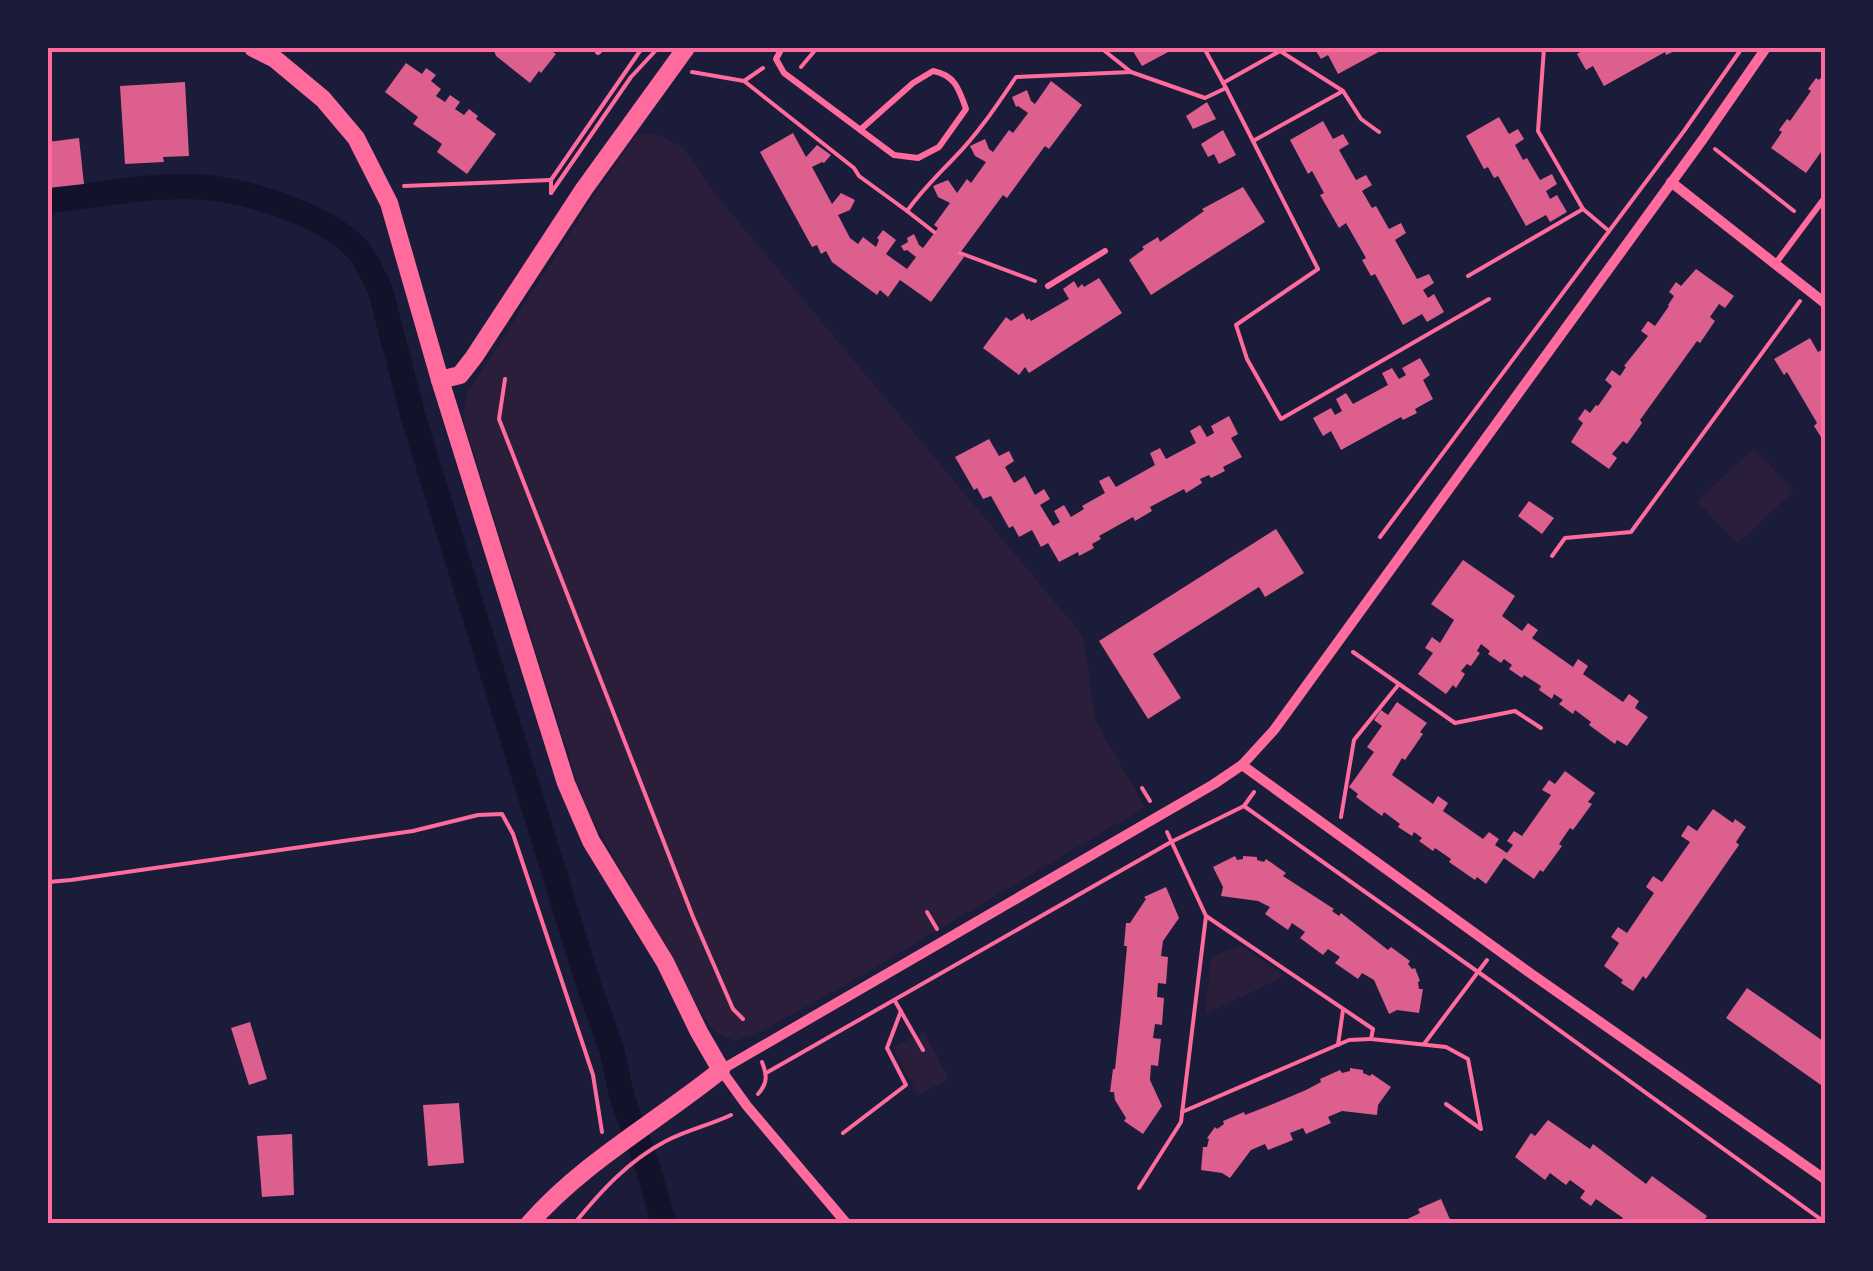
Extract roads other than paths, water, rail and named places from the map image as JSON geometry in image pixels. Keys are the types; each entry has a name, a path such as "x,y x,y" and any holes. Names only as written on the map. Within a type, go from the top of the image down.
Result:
{"street":[{"path":"252,48 274,59 322,100 356,138 389,203 514,620 579,815 607,869 665,962 721,1070 846,1224"},
{"path":"529,1224 613,1150 721,1070 1242,765 1274,730 1766,48"},
{"path":"440,380 460,375 474,357 584,189 681,54"},
{"path":"1671,182 1826,304"},
{"path":"1242,765 1826,1180"}],"lane":[{"path":"782,48 776,58 784,74 790,78 860,130 894,155 918,158 939,147 966,109 958,84 945,73 933,71 913,83 860,130"},
{"path":"1776,263 1826,196"},
{"path":"1048,286 1105,251"}],"waterway":[{"path":"48,201 163,187 219,189 306,215 343,237 364,258 380,289 413,416 664,1224"}]}
